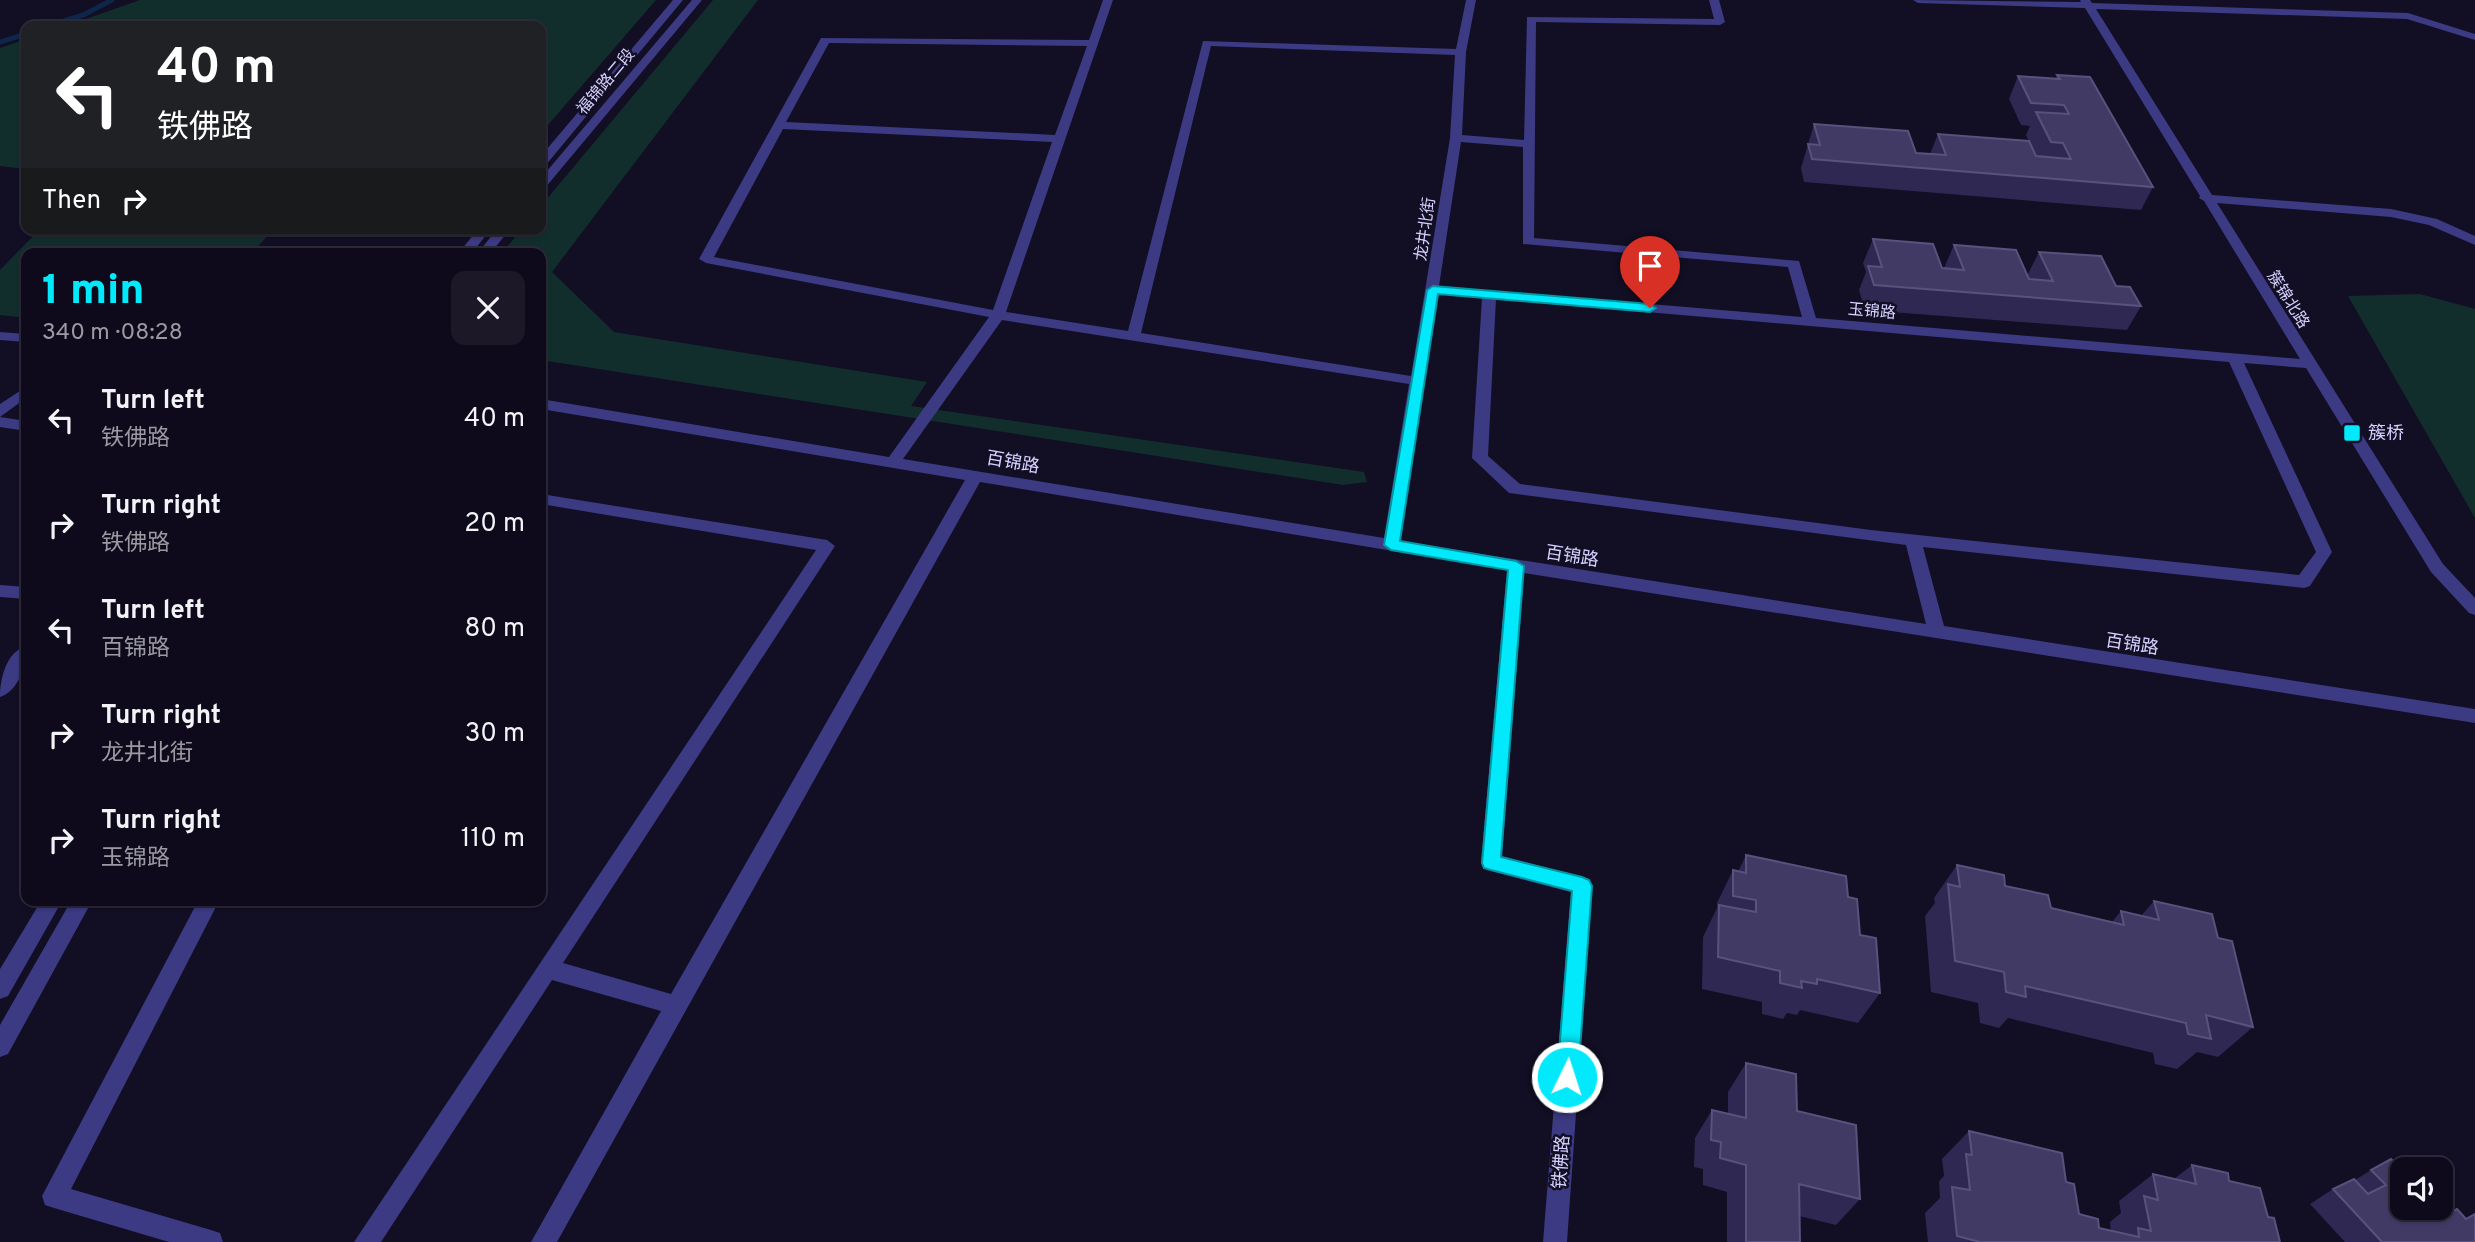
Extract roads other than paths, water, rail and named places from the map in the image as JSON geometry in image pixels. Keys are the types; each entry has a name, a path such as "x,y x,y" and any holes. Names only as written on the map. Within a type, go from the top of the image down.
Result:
{"street":[{"name":"福锦路二段","path":"546,157 678,0"},
{"name":"福锦路二段","path":"546,179 697,0"},
{"path":"893,462 998,315 1108,0"},
{"name":"龙井北街","path":"1391,545 1456,138 1461,52 1471,0"},
{"path":"1714,0 1720,22 1531,19 1528,241 1794,264 1810,322"},
{"path":"1919,0 2086,2 2408,16 2475,37"},
{"name":"簇锦北路","path":"2086,2 2205,198 2437,568 2475,609"},
{"path":"1093,43 825,40 706,259 998,315 1417,381"},
{"path":"1134,335 1207,43 1461,52"},
{"path":"779,125 1059,139"},
{"path":"1456,138 1530,144"},
{"path":"2205,198 2392,213 2433,222 2475,241"},
{"name":"玉锦路","path":"1433,290 2309,364"},
{"path":"1489,295 1480,458 1515,489 1913,540 2304,582 2324,552 2235,358"},
{"path":"0,337 21,338"},
{"path":"0,412 21,395"},
{"name":"百锦路","path":"546,405 1937,634 2475,716"},
{"path":"0,422 21,425"},
{"path":"542,1242 976,475"},
{"path":"366,1242 827,546 546,500"},
{"path":"1913,540 1937,634"},
{"name":"铁佛路","path":"1516,566 1491,863 1582,886 1555,1242"},
{"path":"0,592 21,593"},
{"path":"0,690 21,660"},
{"path":"0,989 49,906"},
{"path":"0,1046 79,906"},
{"path":"206,906 54,1196 211,1242"},
{"path":"547,969 677,1005"}],"waterway":[{"path":"64,21 83,15 112,0"},
{"path":"0,42 21,36"}],"place":[{"name":"簇桥","path":"2352,433"}]}
